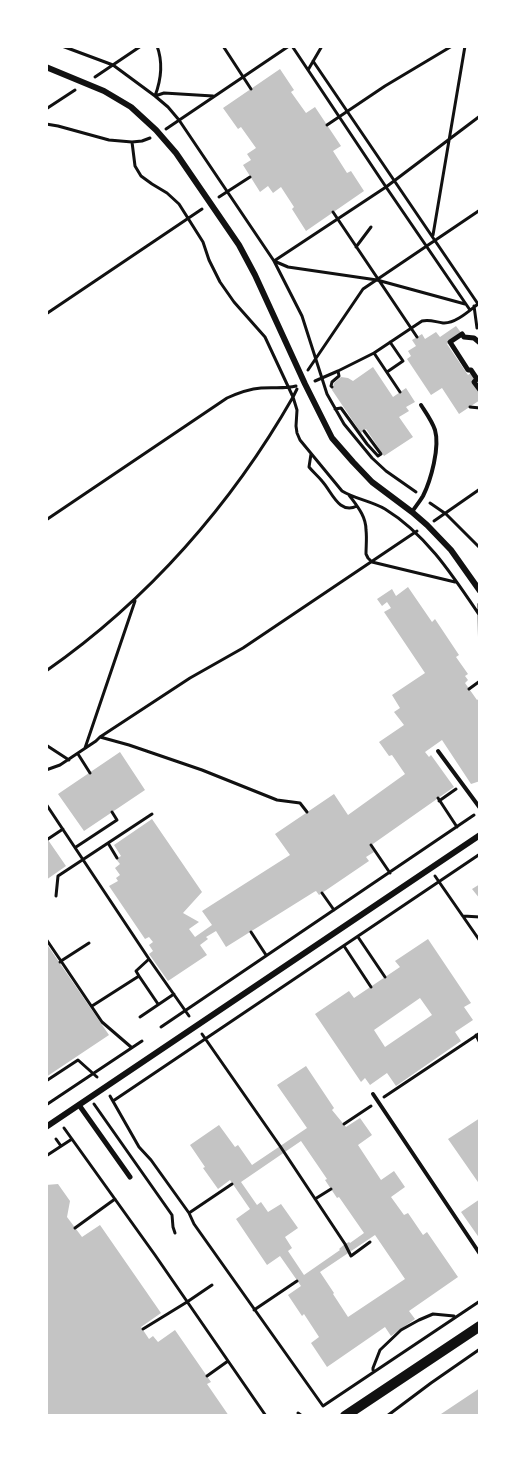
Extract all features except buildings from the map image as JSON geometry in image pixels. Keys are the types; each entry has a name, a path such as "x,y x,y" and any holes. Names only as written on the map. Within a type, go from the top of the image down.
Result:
{"street":[{"path":"46,67 104,91 131,107 176,153 239,245 332,438 372,482 412,512 451,550 480,591"},
{"path":"480,343 462,334 450,342 468,370 471,370 477,379 474,382 480,390"},
{"path":"46,1127 480,835"},
{"path":"79,1105 130,1177"},
{"path":"345,1416 480,1326"}],"lane":[{"path":"412,512 422,498 430,479 435,449 436,431 421,405"},
{"path":"438,751 480,808"},
{"path":"373,1094 480,1254"}],"path":[{"path":"62,46 113,65 168,106 274,261 302,316 327,394 344,424 372,458 416,492"},
{"path":"94,78 141,46"},
{"path":"155,96 161,62 157,46"},
{"path":"223,46 251,89"},
{"path":"164,130 291,46 470,309"},
{"path":"308,70 322,46"},
{"path":"327,125 347,110 452,46"},
{"path":"434,238 465,46"},
{"path":"313,61 434,238 478,305 480,314"},
{"path":"46,109 79,88"},
{"path":"155,96 164,93 215,96"},
{"path":"274,261 386,187 480,116"},
{"path":"46,124 109,140 132,142 152,137"},
{"path":"132,142 135,166 141,176 179,204 203,243 220,282 234,302 265,337 293,397 297,410 297,433 311,454 342,490 394,515 435,553 479,615"},
{"path":"216,200 250,177"},
{"path":"46,314 203,208"},
{"path":"306,374 363,289 427,246 434,238 480,210"},
{"path":"333,212 417,337"},
{"path":"356,247 371,227"},
{"path":"274,261 288,267 378,280 466,305"},
{"path":"311,383 374,353 422,321 452,322 478,305"},
{"path":"444,323 450,331"},
{"path":"387,372 403,361 390,342"},
{"path":"374,353 400,392"},
{"path":"332,387 332,382 339,376 338,371"},
{"path":"46,520 227,398 259,388 296,388 276,426 256,456 222,503 196,533 135,599 102,630 46,671"},
{"path":"470,406 480,408"},
{"path":"335,409 340,408 378,456 381,454 364,431"},
{"path":"311,454 309,467 338,503 352,509 357,506"},
{"path":"433,522 480,489"},
{"path":"349,495 365,519 366,554 372,562 456,582"},
{"path":"427,501 446,514 480,548"},
{"path":"46,770 69,760 190,678 243,648 414,533"},
{"path":"84,749 135,599"},
{"path":"478,604 480,670"},
{"path":"470,689 480,681"},
{"path":"100,737 129,745 278,800 300,803 307,812"},
{"path":"46,745 69,760"},
{"path":"78,754 90,772"},
{"path":"457,827 438,800 462,784"},
{"path":"46,804 189,1016"},
{"path":"76,847 117,820 112,812"},
{"path":"56,896 58,876 152,814"},
{"path":"161,1027 474,815"},
{"path":"48,839 63,829"},
{"path":"108,843 117,858"},
{"path":"372,845 390,873"},
{"path":"419,852 423,858"},
{"path":"113,1101 480,854"},
{"path":"435,876 480,942"},
{"path":"322,893 333,910"},
{"path":"462,916 480,917"},
{"path":"251,932 266,955"},
{"path":"358,937 385,977"},
{"path":"46,939 102,1022 132,1047"},
{"path":"60,962 89,943"},
{"path":"344,946 371,987"},
{"path":"149,959 136,971 158,1004"},
{"path":"92,1006 139,976"},
{"path":"140,1017 174,994"},
{"path":"202,1034 315,1199 351,1256 370,1242"},
{"path":"344,1124 478,1034 480,1043"},
{"path":"51,1108 47,1104 142,1041"},
{"path":"46,1081 78,1060 97,1077"},
{"path":"109,1096 139,1147 189,1213 194,1224 323,1406 480,1301"},
{"path":"90,1098 172,1215 176,1233"},
{"path":"64,1128 266,1416"},
{"path":"46,1156 72,1138"},
{"path":"56,1139 61,1146"},
{"path":"189,1213 232,1184"},
{"path":"315,1199 331,1189"},
{"path":"75,1228 114,1199"},
{"path":"254,1310 297,1281"},
{"path":"143,1329 212,1284"},
{"path":"374,1371 380,1350 401,1330 433,1314 456,1316"},
{"path":"387,1416 480,1349"},
{"path":"207,1376 228,1361"},
{"path":"298,1413 303,1416"}]}
